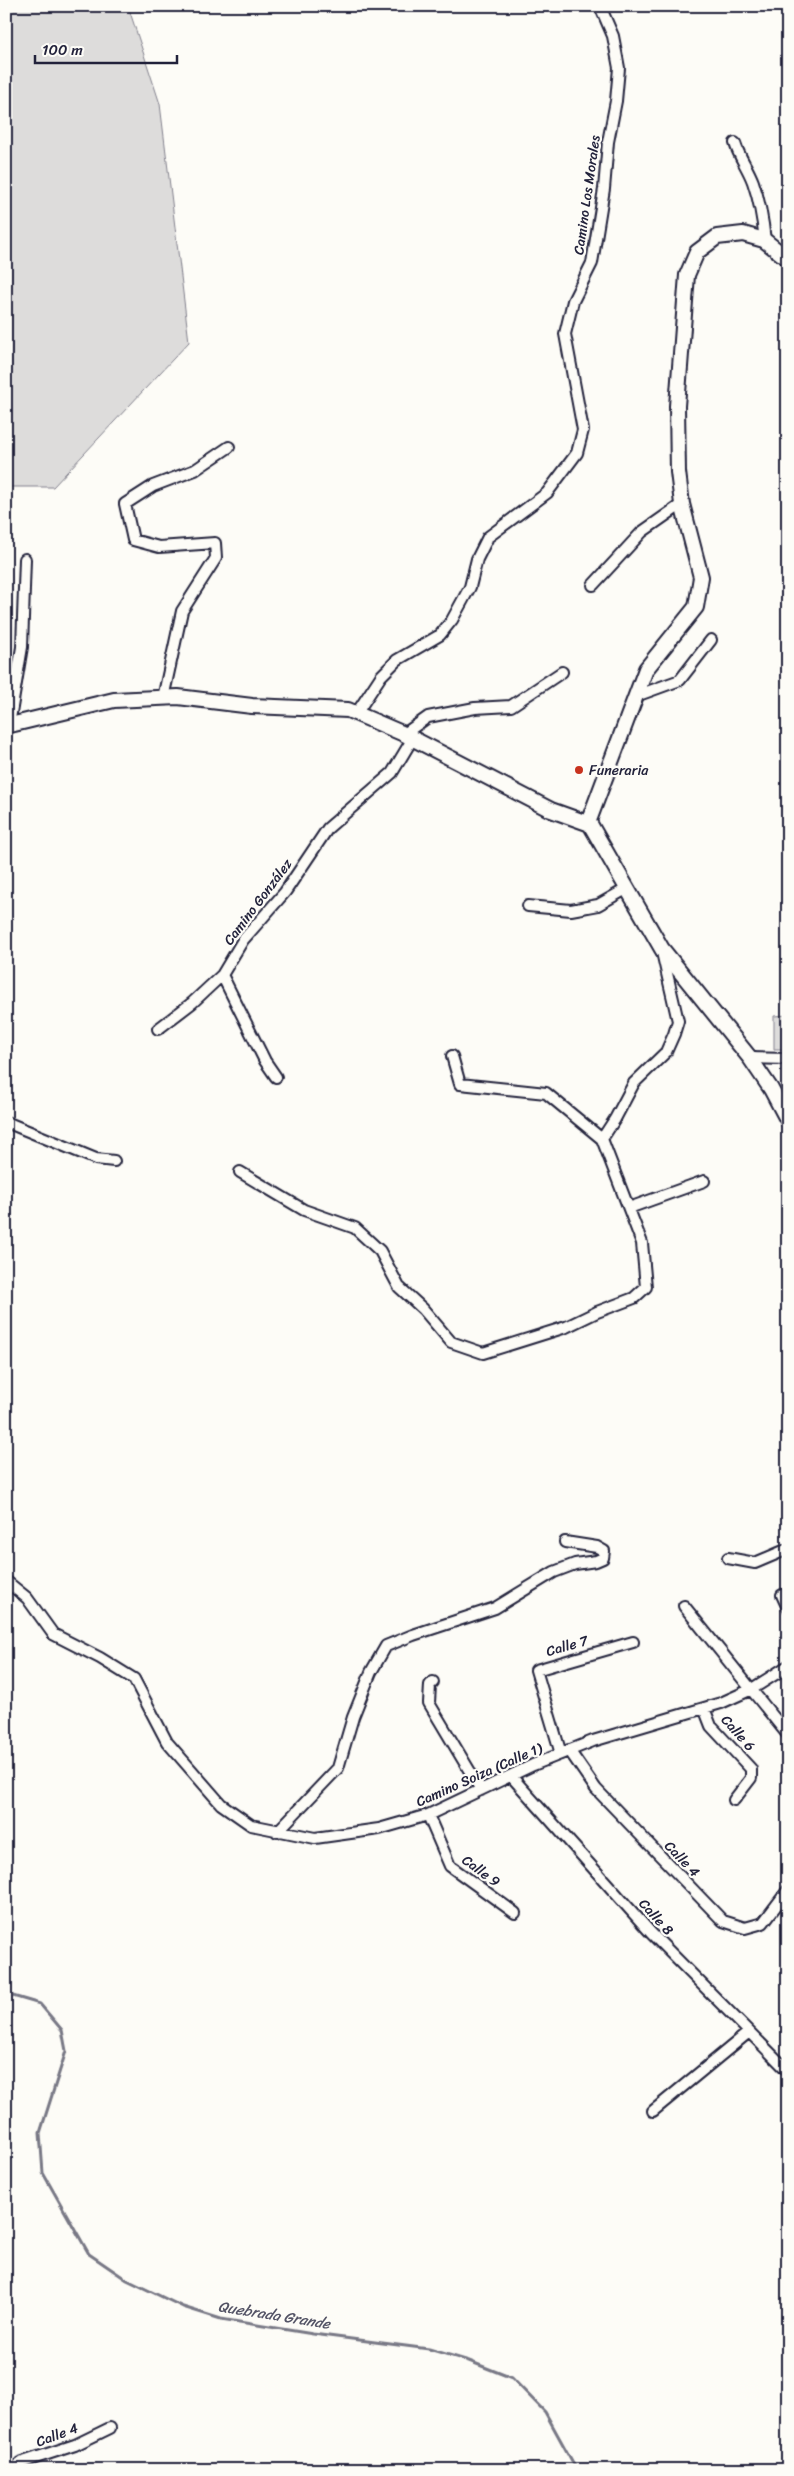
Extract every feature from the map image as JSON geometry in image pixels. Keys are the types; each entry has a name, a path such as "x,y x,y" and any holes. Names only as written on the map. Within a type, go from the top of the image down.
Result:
{"street":[{"name":"Camino Los Morales","path":"356,714 381,676 397,660 440,635 452,620 470,587 477,559 488,537 547,493 577,453 584,430 565,334 573,302 592,263 604,189 608,142 616,101 619,68 613,36 600,6"},
{"path":"735,143 738,156 752,180 762,210 765,241"},
{"path":"588,823 646,670 696,607 700,577 682,504 678,472 677,406 687,275 697,252 717,238 743,234 765,241 788,259"},
{"path":"163,698 182,611 216,558 215,543 158,547 133,540 125,504 153,486 195,470 228,447"},
{"path":"593,585 642,532 682,504"},
{"path":"25,559 22,648 7,726 114,700 178,697 252,706 348,710 408,736 551,810 588,823 605,845 662,949 750,1058 788,1121"},
{"path":"636,696 680,680 711,640"},
{"path":"408,736 428,717 475,708 511,706 562,672"},
{"name":"Camino González","path":"158,1029 192,1004 222,975 243,940 285,892 328,828 392,773 408,736"},
{"path":"528,906 571,910 598,905 628,888"},
{"path":"602,1139 616,1120 634,1083 666,1052 678,1021 662,949"},
{"path":"222,975 265,1061 276,1077"},
{"path":"240,1172 304,1210 355,1228 380,1251 399,1287 423,1309 451,1342 483,1353 566,1327 597,1312 634,1298 646,1287 642,1243 602,1139 546,1093 460,1084 452,1056"},
{"path":"750,1058 788,1059"},
{"path":"6,1122 96,1159 114,1161"},
{"path":"629,1208 704,1181"},
{"path":"277,1832 338,1768 353,1717 370,1672 386,1646 495,1608 554,1572 575,1564 603,1558 604,1551 597,1547 565,1542"},
{"path":"728,1558 755,1563 788,1549"},
{"name":"Camino Soiza (Calle 1)","path":"6,1582 27,1598 53,1634 100,1658 134,1680 166,1742 221,1804 251,1825 277,1832 315,1838 379,1829 428,1815 511,1776 593,1741 704,1708 752,1689 788,1666"},
{"path":"782,1595 788,1608"},
{"path":"684,1606 788,1735"},
{"name":"Calle 7","path":"565,1752 536,1670 633,1642"},
{"path":"434,1682 430,1686 429,1703 481,1790"},
{"name":"Calle 6","path":"704,1708 711,1726 751,1769 751,1778 734,1800"},
{"name":"Calle 4","path":"565,1752 596,1789 723,1921 745,1928 763,1924 788,1890"},
{"name":"Calle 8","path":"511,1776 651,1933 788,2071"},
{"name":"Calle 9","path":"428,1815 450,1866 515,1913"},
{"path":"654,2110 749,2032"},
{"name":"Calle 4","path":"15,2470 20,2463 75,2445 110,2428"}],"shaded area":[{"path":"6,6 128,6 160,104 189,342 53,487 6,487"},
{"path":"788,1015 788,1049 774,1049 774,1016"}],"waterway":[{"name":"Quebrada Grande","path":"6,1994 40,2004 62,2030 66,2051 40,2133 43,2173 89,2254 127,2280 183,2307 221,2319 313,2334 429,2349 469,2361 512,2378 545,2412 577,2470"}],"place":[{"name":"Funeraria","path":"579,770"}]}
